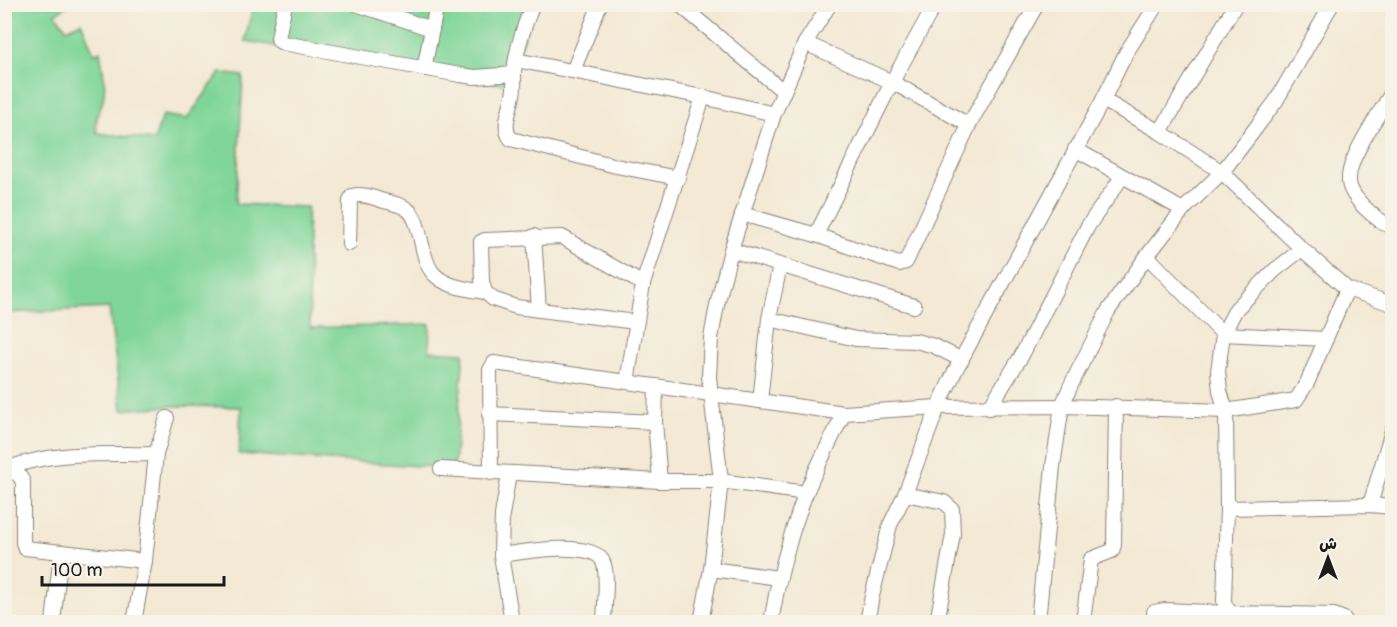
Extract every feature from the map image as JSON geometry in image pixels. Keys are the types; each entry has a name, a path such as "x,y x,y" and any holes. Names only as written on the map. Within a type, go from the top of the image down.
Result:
{"street":[{"path":"285,4 279,38 283,44 475,76 515,67 573,71 774,114"},
{"path":"356,4 432,28"},
{"path":"424,69 437,4"},
{"path":"533,4 521,36 515,67 513,97 507,127 507,134 511,140 678,178"},
{"path":"573,71 600,4"},
{"path":"679,4 783,91"},
{"path":"818,23 821,4"},
{"path":"701,622 711,569 721,481 711,395 709,360 711,338 730,250 774,114 805,43 830,4"},
{"path":"816,235 892,82 935,4"},
{"path":"742,214 816,235 888,261 899,264 906,262 969,125 1036,4"},
{"path":"867,622 874,584 890,525 905,494 938,407 1126,53 1157,4"},
{"path":"1160,132 1236,4"},
{"path":"1038,622 1053,466 1062,406 1108,311 1147,255 1184,210 1222,172 1276,100 1332,4"},
{"path":"805,43 892,82 969,125"},
{"path":"1392,92 1389,108 1352,161 1348,179 1353,194 1365,208 1380,222 1392,227"},
{"path":"627,382 642,284 703,97"},
{"path":"1103,100 1160,132 1222,172 1347,289 1392,304"},
{"path":"1075,149 1184,210"},
{"path":"989,408 1022,355 1088,226 1122,177"},
{"path":"349,244 352,196 364,196 402,206 409,210 413,217 427,264 432,273 450,284 485,292 503,304 636,322"},
{"path":"485,292 481,274 481,242 534,236 562,237 642,284"},
{"path":"534,236 539,310"},
{"path":"1231,613 1224,601 1227,507 1226,411 1220,391 1218,371 1223,334 1236,309 1275,270 1302,249"},
{"path":"730,250 914,306"},
{"path":"1147,255 1223,334 1326,339"},
{"path":"760,401 769,319 780,265"},
{"path":"491,473 490,370 494,363 844,413 938,407 1062,406 1226,411 1296,400 1307,383 1347,289"},
{"path":"769,319 856,339 916,341 934,346 962,360"},
{"path":"656,386 660,481"},
{"path":"1083,622 1092,559 1112,551 1114,545 1116,406"},
{"path":"771,622 779,578 806,493 844,413"},
{"path":"489,414 656,422"},
{"path":"134,622 146,561 156,454 167,418"},
{"path":"1370,505 1392,431"},
{"path":"7,467 62,456 156,454"},
{"path":"7,467 19,475 23,483 23,543 25,548 61,554 146,561"},
{"path":"441,469 660,481 721,481 806,493"},
{"path":"509,474 502,515 501,555 512,622"},
{"path":"905,494 944,502 952,508 953,534 937,622"},
{"path":"1227,507 1370,505 1392,507"},
{"path":"501,555 559,549 590,550 599,554 604,562 605,573 604,622"},
{"path":"53,622 61,554"},
{"path":"711,569 779,578"},
{"path":"1154,622 1154,612 1165,610 1190,617 1231,613 1334,615 1346,622"}],"green space":[{"path":"5,5 68,5 55,14 67,29 81,22 94,54 100,51 103,69 104,94 97,119 97,133 154,140 163,115 187,119 220,73 243,76 236,204 307,207 310,328 430,324 429,351 464,353 453,476 433,467 239,454 241,407 171,406 122,410 109,308 5,313"},
{"path":"253,5 535,5 508,85 245,41"}]}
